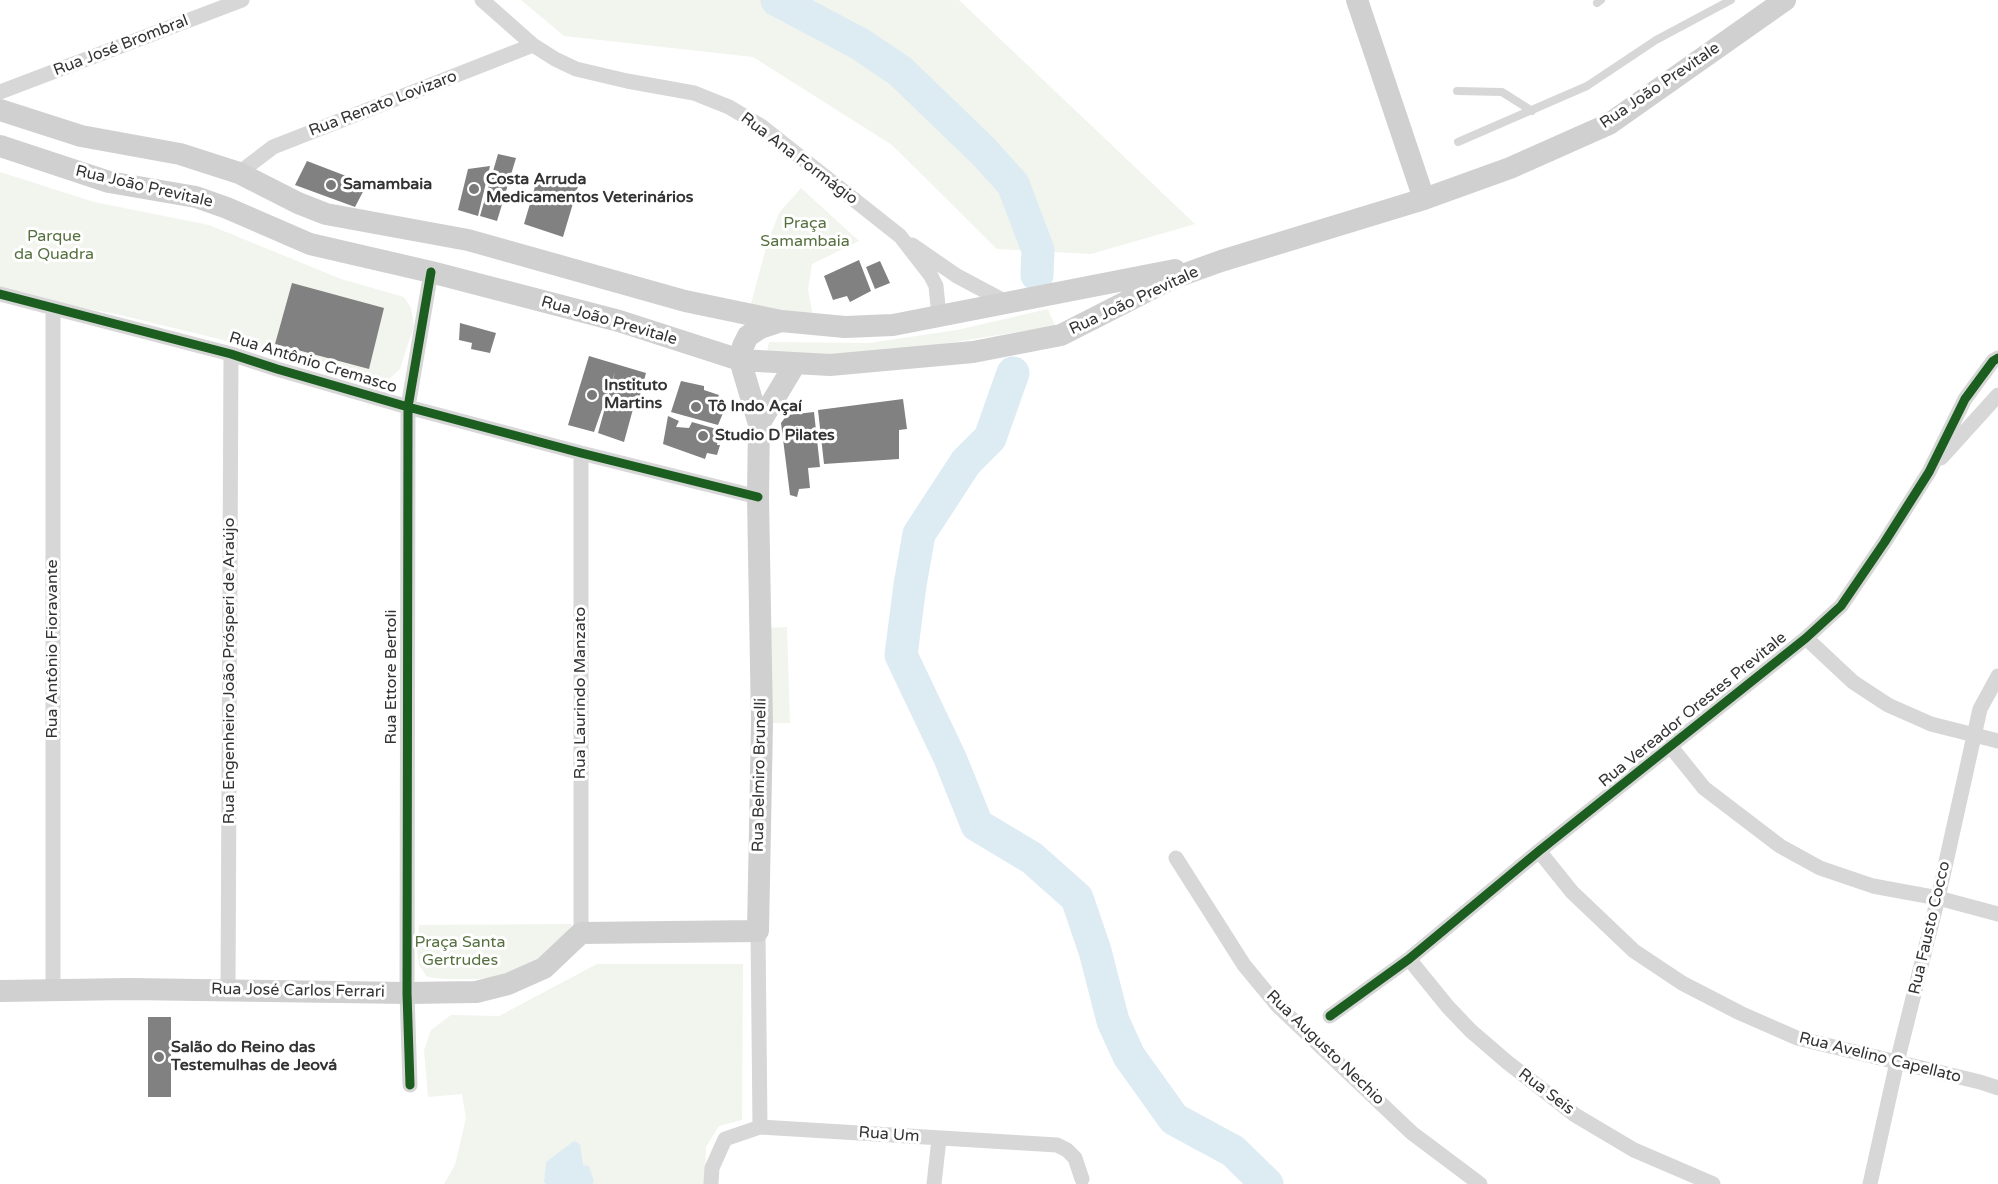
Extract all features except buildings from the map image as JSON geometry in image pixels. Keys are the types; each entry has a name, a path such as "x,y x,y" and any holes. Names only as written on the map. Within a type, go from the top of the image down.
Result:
{"main road":[{"path":"1356,0 1425,199"},
{"name":"Rua João Previtale","path":"0,146 110,182 196,197 310,244 431,272 619,321 740,360 830,365 973,352 1061,335 1171,279 1221,261 1425,199 1510,168 1609,124 1785,0"},
{"name":"Rua João Previtale","path":"0,110 81,136 180,154 239,173 298,203 326,214 468,240 685,301 781,321 845,327 892,325 1221,261"},
{"path":"1058,293 1073,313 1071,324 1061,335"},
{"path":"740,360 748,336 760,328 781,321"},
{"name":"Rua Belmiro Brunelli","path":"740,360 759,424 762,723 758,931"},
{"path":"759,424 795,364"},
{"path":"581,933 758,931"},
{"name":"Rua José Carlos Ferrari","path":"0,991 228,989 407,993 476,992 507,984 544,968 581,933"}],"street":[{"name":"Rua José Brombral","path":"0,92 242,0"},
{"name":"Rua Ana Formágio","path":"482,0 533,45 576,69 694,93 729,107 761,126 900,236 936,286 938,306 932,318"},
{"name":"Rua Renato Lovizaro","path":"239,173 273,147 533,45"},
{"path":"900,236 957,276 1006,302"},
{"name":"Rua Ettore Bertoli","path":"410,1084 407,993 408,407 431,272"},
{"name":"Rua Antônio Cremasco","path":"0,294 231,354 408,407 581,453 758,496"},
{"name":"Rua Antônio Fioravante","path":"53,309 53,990"},
{"name":"Rua Engenheiro João Prósperi de Araújo","path":"228,989 231,354"},
{"name":"Rua Vereador Orestes Previtale","path":"1330,1016 1409,959 1539,851 1806,638 1841,606 1929,472 1965,399 1998,358"},
{"name":"Rua Vereador Orestes Previtale","path":"1929,472 1998,395"},
{"name":"Rua Laurindo Manzato","path":"581,453 581,933"},
{"path":"1806,638 1852,682 1888,705 1931,724 1998,741"},
{"name":"Rua Fausto Cocco","path":"1870,1184 1896,1062 1938,898 1980,709 1998,676"},
{"path":"1671,747 1704,788 1780,846 1820,868 1874,885 1938,898 1998,914"},
{"name":"Rua Avelino Capellato","path":"1539,851 1572,892 1603,924 1634,951 1682,983 1740,1013 1797,1038 1998,1088"},
{"name":"Rua Augusto Nechio","path":"1176,858 1244,964 1277,1005 1412,1132 1480,1184"},
{"name":"Rua Belmiro Brunelli","path":"758,931 760,1127"},
{"name":"Rua Seis","path":"1409,959 1471,1031 1575,1114 1634,1150 1713,1184"},
{"name":"Rua Um","path":"711,1184 712,1168 725,1140 760,1127 1057,1145 1067,1149 1075,1158 1082,1179"},
{"path":"934,1184 939,1139"}],"lane":[{"path":"1458,142 1587,86 1656,40 1731,0"},
{"path":"1457,90 1502,92 1532,111"}],"green space":[{"path":"521,0 959,0 1195,224 1091,254 997,249 892,145 753,57 564,36"},
{"name":"Parque da Quadra","path":"0,172 94,202 209,225 341,279 404,297 411,308 414,326 400,369 388,380 116,314 47,301 0,287"},
{"name":"Praça Samambaia","path":"801,188 859,241 812,264 808,290 813,316 749,311 767,244 779,213"},
{"path":"1048,309 1055,326 911,349 835,357 766,355 769,342 869,343 957,330"},
{"path":"787,627 790,723 771,723 768,628"},
{"name":"Praça Santa Gertrudes","path":"572,924 570,936 520,975 443,979 427,977 419,965 417,951 419,925"},
{"path":"597,964 743,964 742,1120 719,1126 706,1147 705,1184 444,1184 455,1165 466,1118 462,1094 428,1097 424,1050 431,1030 451,1015 499,1016"}],"shaded area":[{"path":"574,1141 580,1144 583,1165 589,1166 594,1182 592,1184 546,1184 544,1182 546,1162"}],"waterway":[{"path":"777,0 860,44 900,71 983,151 1013,184 1038,250 1037,275"},
{"path":"1013,373 990,438 966,462 919,534 901,655 950,758 977,825 1032,858 1077,898 1095,951 1113,1021 1129,1056 1174,1119 1233,1151 1267,1184"}],"cycle path":[{"path":"410,1085 407,993 408,407 431,272"},
{"path":"0,294 231,354 408,407 758,497"},
{"path":"1330,1016 1409,959 1539,851 1806,638 1841,606 1929,472 1965,399 1993,361 1998,358"}],"place":[{"name":"Samambaia","path":"331,185"},
{"name":"Costa Arruda Medicamentos Veterinários","path":"474,189"},
{"name":"Instituto Martins","path":"592,395"},
{"name":"Tô Indo Açaí","path":"696,407"},
{"name":"Studio D Pilates","path":"703,436"},
{"name":"Salão do Reino das Testemulhas de Jeová","path":"159,1057"}]}
